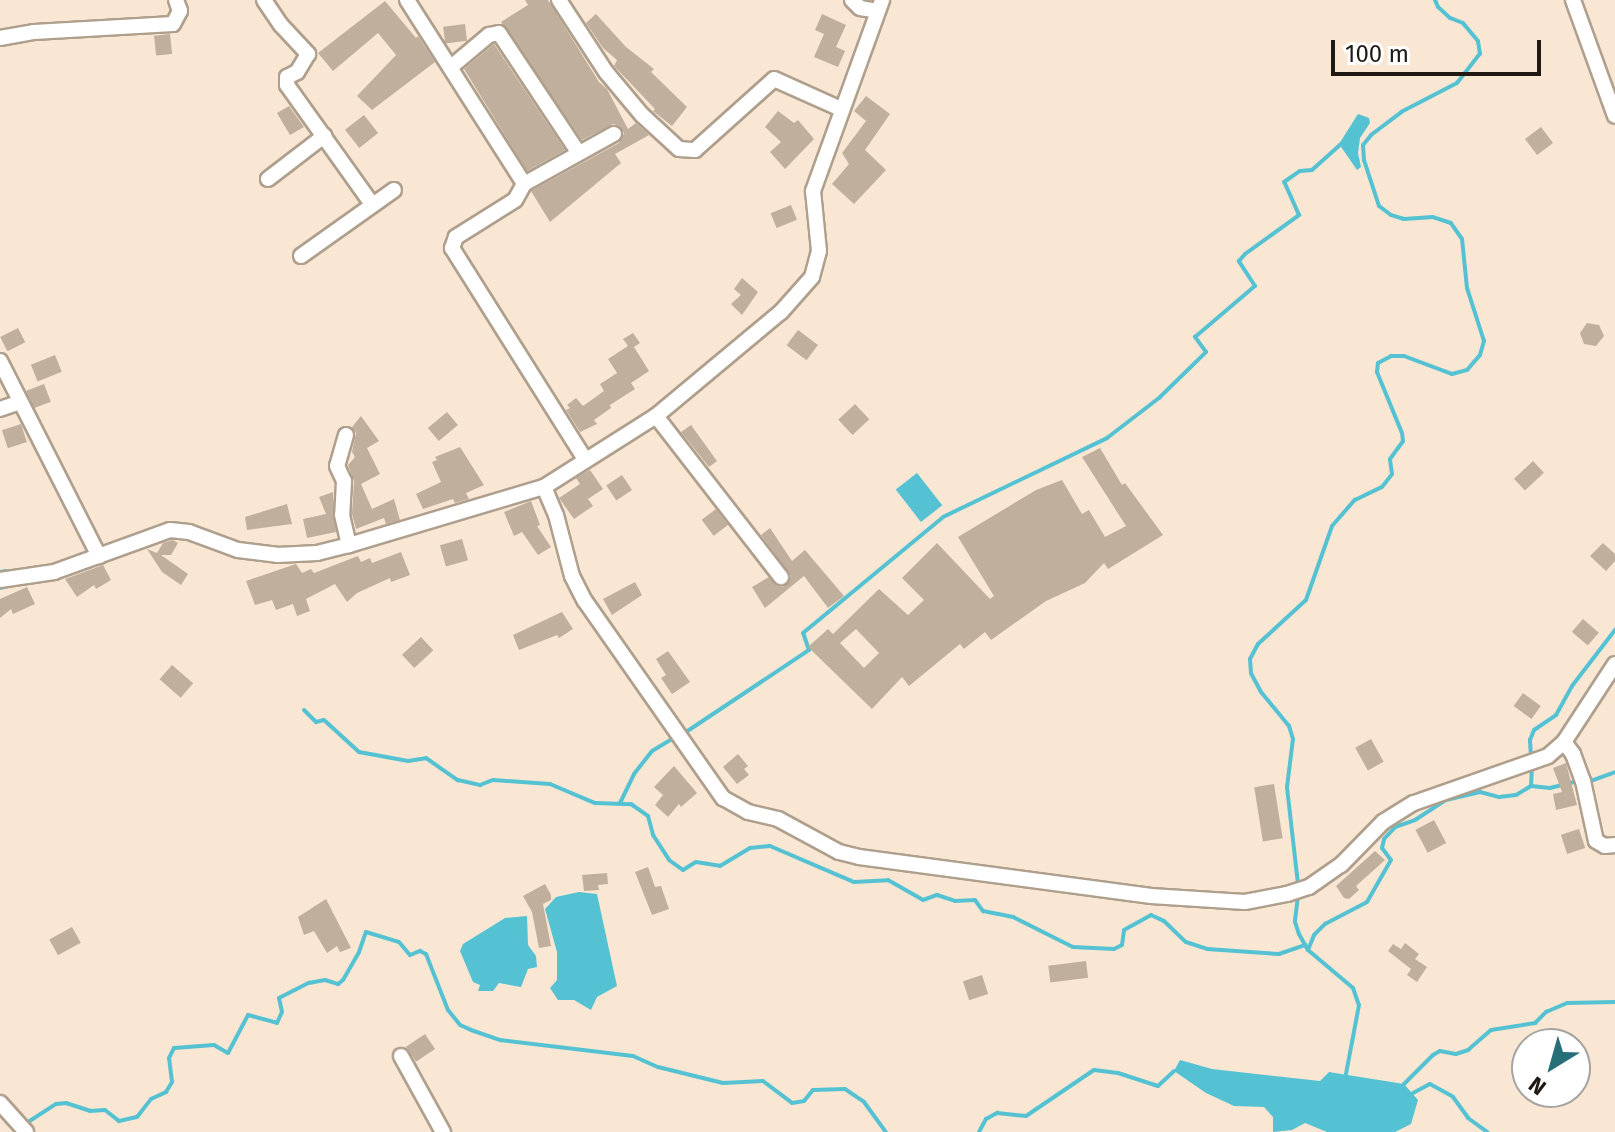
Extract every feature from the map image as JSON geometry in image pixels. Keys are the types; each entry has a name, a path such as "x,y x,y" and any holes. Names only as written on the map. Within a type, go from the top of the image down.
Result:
{"street":[{"path":"0,38 34,32 173,24 180,11 176,0"},
{"path":"264,0 281,25 308,54 305,63 287,77 287,85 372,204"},
{"path":"407,0 524,184"},
{"path":"559,0 606,72 642,115 679,149 695,150 774,79 841,109"},
{"path":"0,580 54,572 170,530 189,532 238,550 277,555 317,553 349,545 544,487 656,416 781,312 812,277 819,251 813,191 880,6 860,8 852,0"},
{"path":"1573,0 1615,116"},
{"path":"451,67 489,35 499,33 578,152"},
{"path":"585,459 452,248 456,237 515,200 524,184 614,134"},
{"path":"268,179 324,136"},
{"path":"301,256 394,190"},
{"path":"0,361 99,556"},
{"path":"0,409 20,402"},
{"path":"656,416 781,577"},
{"path":"346,435 337,466 344,481 342,515 349,545"},
{"path":"544,487 572,576 585,601 723,798 748,812 778,819 839,852 1078,888 1245,902 1309,887 1341,865 1383,822 1414,803 1539,760 1564,742 1615,664"},
{"path":"1564,742 1573,754 1583,781 1596,841 1605,846 1615,845"},
{"path":"401,1056 443,1132"},
{"path":"0,1103 22,1128"}],"water":[{"path":"1358,114 1369,118 1370,123 1360,138 1358,153 1361,167 1357,170 1339,144"},
{"path":"917,473 942,505 921,522 896,490"},
{"path":"579,892 597,894 617,986 597,997 591,1010 574,1000 558,1000 550,988 557,980 557,952 545,909 556,897"},
{"path":"527,916 528,945 536,956 537,967 528,969 521,987 499,983 493,991 478,991 480,985 473,982 460,951 463,944 505,918"},
{"path":"1180,1060 1212,1069 1320,1081 1329,1072 1404,1084 1418,1100 1411,1124 1395,1132 1327,1132 1305,1123 1292,1130 1273,1132 1273,1117 1264,1107 1234,1106 1206,1093 1174,1071"}],"building":[{"path":"525,0 548,0 599,82 607,89 628,129 636,123 649,135 615,154 621,163 550,222 531,191 619,143 624,133 620,126 613,124 582,140 501,22 528,5"},
{"path":"385,1 416,38 418,36 435,62 372,110 357,96 396,55 378,33 333,71 318,53"},
{"path":"596,14 626,47 654,69 651,72 687,107 672,126 653,111 655,109 614,66 617,60 603,48 586,23"},
{"path":"822,14 846,25 836,47 845,51 838,67 814,57 824,34 815,30"},
{"path":"465,24 467,41 445,44 443,27"},
{"path":"170,34 172,54 156,56 154,36"},
{"path":"494,44 565,150 527,171 464,69"},
{"path":"866,96 890,114 865,150 886,170 854,204 832,184 849,164 842,153 866,121 854,111"},
{"path":"289,106 304,127 290,135 277,113"},
{"path":"778,111 794,123 798,120 814,139 785,169 770,152 781,142 765,127"},
{"path":"364,115 378,133 359,148 345,130"},
{"path":"1541,127 1553,143 1537,155 1525,139"},
{"path":"791,205 797,220 777,228 771,213"},
{"path":"742,278 758,292 742,315 731,304 741,295 734,289"},
{"path":"1587,323 1599,325 1604,336 1596,346 1584,344 1580,333"},
{"path":"18,328 25,342 7,351 0,337"},
{"path":"798,330 818,345 807,360 787,345"},
{"path":"633,333 640,343 634,347 649,371 631,383 635,389 594,420 597,424 580,432 566,410 570,408 567,405 576,398 583,406 604,391 600,384 617,373 608,359 628,346 623,339"},
{"path":"55,355 62,372 38,381 31,365"},
{"path":"44,384 51,402 33,409 26,391"},
{"path":"855,404 869,419 853,435 838,420"},
{"path":"447,412 458,425 439,441 428,428"},
{"path":"361,416 379,441 367,448 380,474 361,484 372,509 394,499 400,520 386,524 384,518 356,529 352,514 354,481 348,465 355,457 352,452 356,433 352,427"},
{"path":"21,424 27,442 8,448 2,430"},
{"path":"691,425 717,461 709,467 681,432"},
{"path":"460,447 484,485 466,493 469,499 455,503 453,499 423,509 416,494 441,482 432,462 437,460 435,457"},
{"path":"1100,448 1122,485 1125,483 1163,535 1108,569 1104,563 1085,583 1046,601 991,640 985,632 964,649 960,644 909,686 902,677 872,709 808,647 828,629 833,634 879,589 908,615 924,600 902,578 937,543 990,599 994,596 958,537 1036,490 1062,480 1082,514 1089,510 1105,537 1126,526 1082,457","holes":["856,629 879,653 864,668 840,643"]},
{"path":"1533,461 1544,473 1525,490 1514,479"},
{"path":"590,470 603,489 588,499 593,506 574,519 559,498 580,484 576,478"},
{"path":"622,475 632,490 616,501 606,486"},
{"path":"333,492 336,532 307,538 303,519 326,514 319,497"},
{"path":"531,501 540,525 537,526 551,547 538,555 522,532 514,536 504,512"},
{"path":"287,504 292,524 247,530 245,517"},
{"path":"716,509 728,525 714,536 702,520"},
{"path":"770,528 792,561 805,550 844,596 828,608 804,576 765,608 752,587 769,577 777,586 783,587 791,576 761,535"},
{"path":"462,539 468,560 446,566 440,545"},
{"path":"173,540 178,543 171,555 161,555 188,574 181,585 162,572 147,549 157,553 163,543"},
{"path":"1603,543 1615,554 1615,561 1606,571 1590,556"},
{"path":"401,552 410,575 391,582 390,578 357,593 347,602 335,584 306,599 310,611 297,616 293,604 276,610 272,600 255,605 246,581 296,564 302,573 311,569 314,573 358,556 361,562 370,558 372,563"},
{"path":"103,565 111,580 96,589 94,585 77,597 65,579"},
{"path":"635,582 642,595 612,615 603,599"},
{"path":"27,587 35,604 13,614 11,609 0,618 0,599"},
{"path":"562,612 573,629 559,638 557,635 519,650 513,635"},
{"path":"1583,619 1599,633 1588,646 1572,632"},
{"path":"421,637 433,650 414,668 402,655"},
{"path":"668,651 690,682 672,694 661,678 666,675 656,659"},
{"path":"172,665 193,683 181,698 160,679"},
{"path":"1523,693 1541,706 1531,719 1514,706"},
{"path":"1371,739 1384,762 1368,770 1355,748"},
{"path":"738,754 748,766 744,769 749,775 737,784 723,767"},
{"path":"1566,763 1577,805 1556,810 1553,794 1562,792 1553,768"},
{"path":"674,766 697,793 681,807 679,804 668,817 655,805 663,795 654,787"},
{"path":"1274,784 1283,838 1263,841 1254,787"},
{"path":"1434,820 1446,843 1428,853 1415,830"},
{"path":"1579,829 1585,848 1567,854 1561,835"},
{"path":"1375,851 1385,860 1356,886 1359,890 1349,899 1344,898 1336,886"},
{"path":"648,867 655,887 661,886 669,909 652,915 635,872"},
{"path":"607,873 608,884 598,885 599,890 584,891 582,875"},
{"path":"545,884 551,895 551,900 543,904 551,946 539,948 532,912 523,896"},
{"path":"326,899 351,948 340,952 337,946 327,953 314,931 304,935 298,917"},
{"path":"72,927 81,943 58,955 49,940"},
{"path":"1405,943 1419,954 1415,959 1427,967 1417,982 1407,975 1411,969 1388,951 1393,944 1401,949"},
{"path":"1086,961 1088,978 1050,983 1048,966"},
{"path":"982,975 988,994 969,1000 963,981"},
{"path":"425,1034 435,1049 416,1062 406,1047"}],"waterway":[{"path":"1298,884 1287,787 1293,739 1289,726 1261,692 1251,673 1250,659 1258,644 1306,600 1332,526 1355,500 1382,487 1392,474 1390,459 1403,441 1402,433 1377,372 1378,363 1391,356 1404,356 1452,374 1467,370 1480,355 1484,341 1467,288 1462,239 1451,223 1433,217 1404,219 1391,215 1379,206 1364,160 1363,145 1371,135 1401,112 1457,83 1480,54 1478,41 1463,23 1450,18 1438,7 1435,0"},
{"path":"686,732 809,650 803,633 943,517 1107,438 1159,398 1206,352 1195,337 1255,286 1239,261 1299,215 1284,182 1300,171 1312,170 1341,144"},
{"path":"0,572 6,571"},
{"path":"0,588 13,585"},
{"path":"1531,756 1530,740 1534,730 1556,715 1572,686 1615,630"},
{"path":"304,710 316,722 324,720 359,752 408,761 426,758 458,780 480,785 493,780 550,784 595,803 631,804 648,816 653,835 669,860 683,870 696,862 720,866 750,848 770,846 854,882 888,880 923,900 937,895 955,901 975,900 983,911 1013,917 1073,947 1114,949 1122,945 1124,930 1151,915 1164,921 1186,942 1207,949 1279,954 1305,945"},
{"path":"620,803 634,774 652,751 675,737"},
{"path":"1531,786 1532,766"},
{"path":"1588,782 1615,772"},
{"path":"1308,950 1314,935 1325,924 1367,902 1391,860 1382,848 1384,839 1395,827 1415,820 1446,800 1480,792 1499,797 1516,795 1531,786 1550,788 1578,781"},
{"path":"1298,896 1295,922 1299,934 1308,950 1353,988 1359,1005 1346,1074"},
{"path":"25,1124 56,1104 66,1103 90,1111 105,1110 119,1121 137,1117 151,1099 166,1092 172,1082 169,1058 174,1048 214,1045 228,1053 248,1015 277,1023 282,1012 279,998 309,983 325,980 338,984 343,980 366,932 399,942 410,955 420,951 426,954 448,1010 460,1025 471,1030 500,1040 633,1056 658,1067 723,1083 763,1081 792,1103 804,1101 813,1090 845,1089 864,1102 886,1132"},
{"path":"1404,1084 1433,1055 1440,1051 1456,1054 1468,1050 1491,1030 1535,1023 1546,1012 1567,1003 1615,1002"},
{"path":"979,1132 986,1119 997,1113 1026,1116 1094,1070 1118,1073 1158,1086 1174,1071"},
{"path":"1413,1093 1430,1084 1453,1097 1468,1118 1487,1132"}]}
